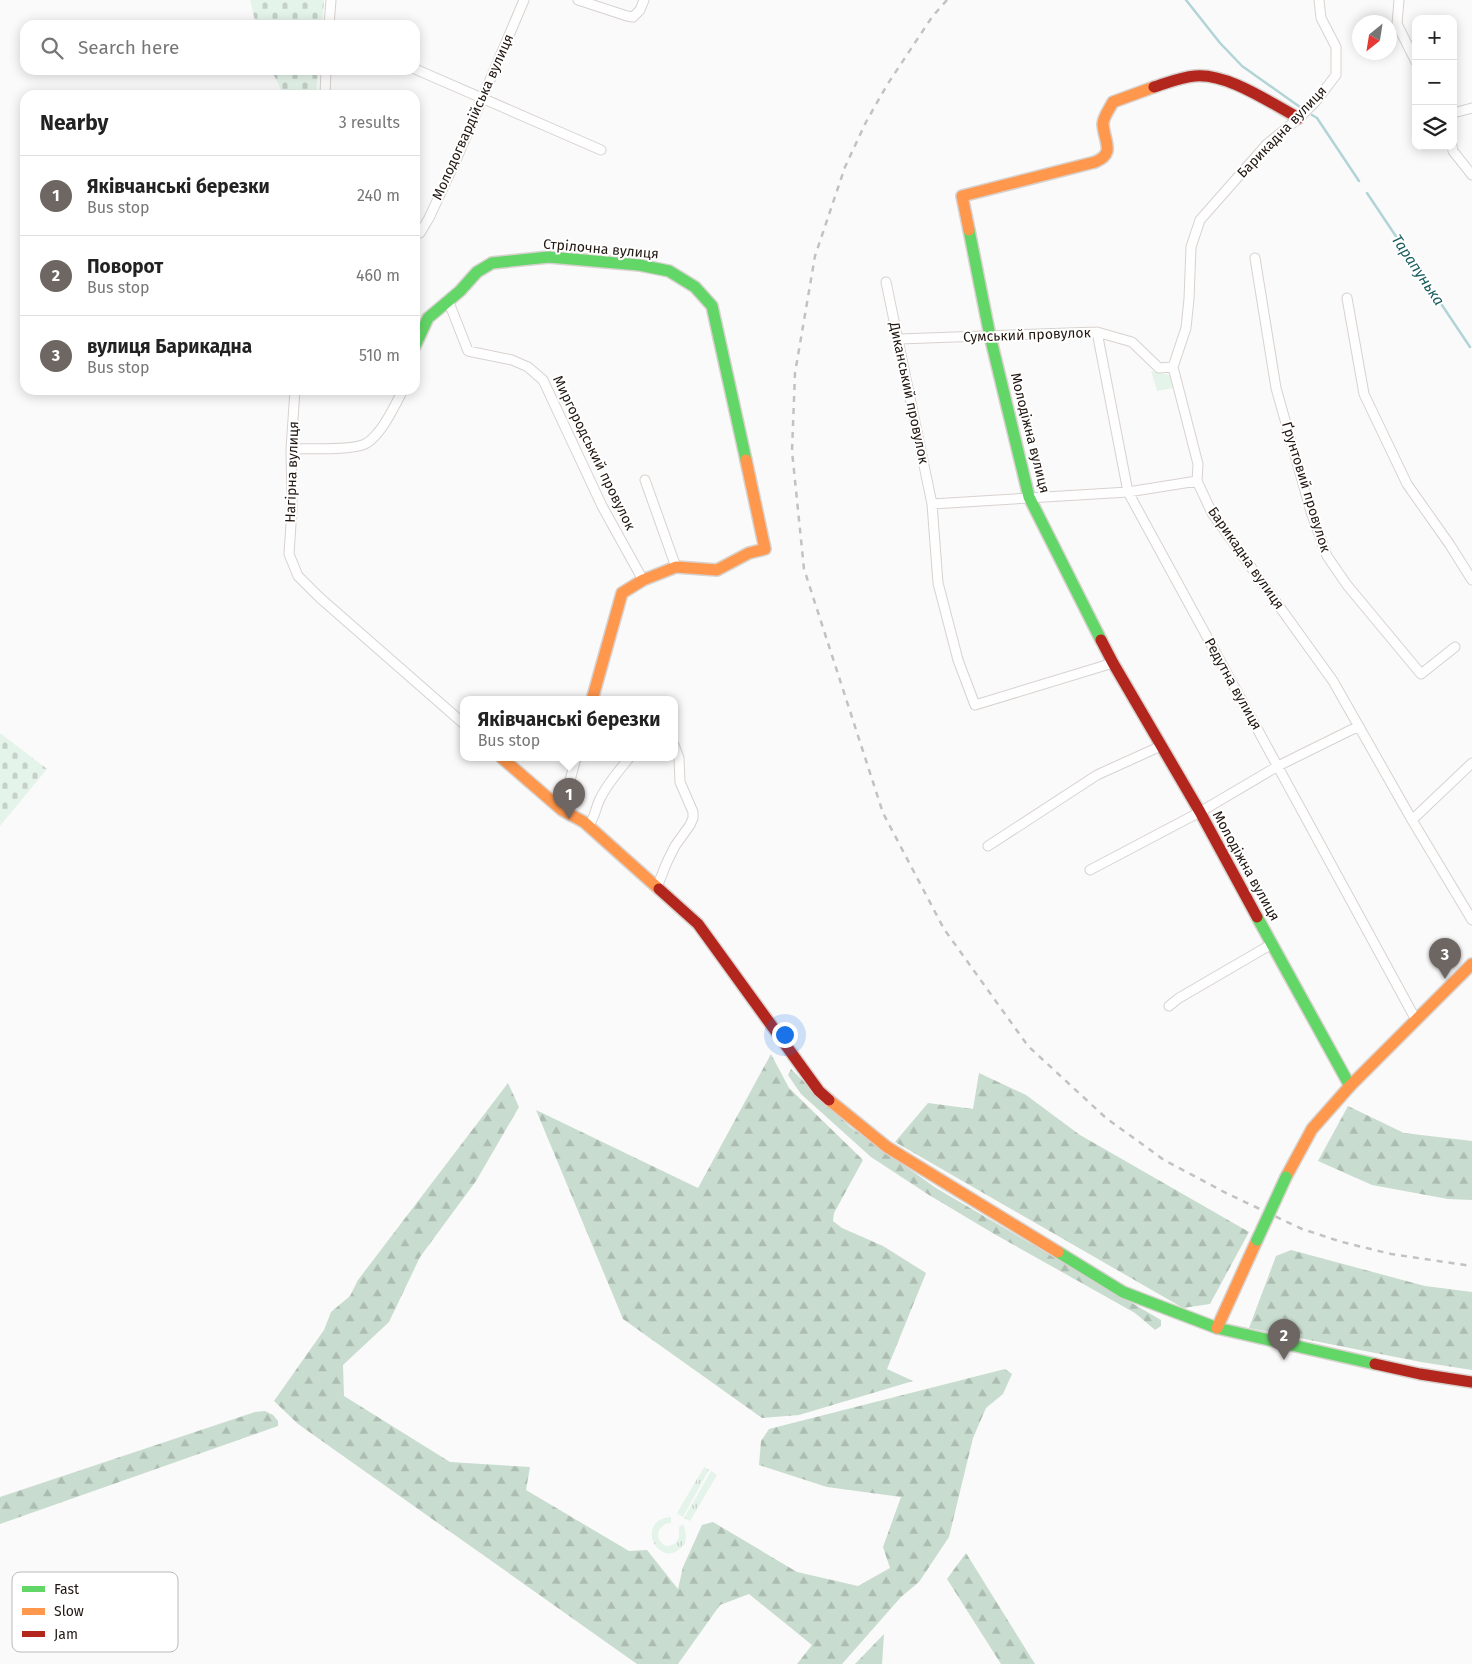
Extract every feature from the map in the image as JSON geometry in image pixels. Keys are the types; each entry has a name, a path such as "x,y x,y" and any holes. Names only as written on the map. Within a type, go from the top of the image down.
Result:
{"street":[{"path":"329,20 331,0"},
{"name":"Молодогвардійська вулиця","path":"420,233 429,218 483,98 524,0"},
{"path":"578,0 633,17 640,10 644,0"},
{"name":"Барикадна вулиця","path":"1319,0 1321,18 1336,47 1336,75 1316,101 1299,118 1267,144 1200,220 1191,247 1190,299 1186,328 1173,368 1198,464 1197,481 1212,513 1333,681 1412,820 1472,920"},
{"path":"1399,0 1397,24 1415,60"},
{"path":"420,71 600,150"},
{"path":"325,90 326,75"},
{"name":"Молодіжна вулиця","path":"1299,118 1225,79 1196,76 1169,82 1113,102 1103,122 1108,150 1104,158 1095,162 962,196 990,336 1029,497 1113,663 1200,812 1350,1086"},
{"path":"1457,112 1472,108"},
{"path":"1453,150 1472,175"},
{"name":"Стрілочна вулиця","path":"420,335 428,318 460,291 477,272 492,263 549,256 639,266 668,271 695,287 712,306 765,549 749,553 717,570 676,567"},
{"name":"Ґрунтовий провулок","path":"1255,258 1276,388 1311,512 1327,556 1347,585 1420,674 1455,647"},
{"name":"Диканський провулок","path":"886,282 932,504"},
{"path":"1347,298 1364,394 1407,484 1472,580"},
{"name":"Миргородський провулок","path":"448,300 468,352 512,360 528,367 543,380 602,506 643,580"},
{"name":"Сумський провулок","path":"899,339 1097,332 1132,342 1159,368 1173,368"},
{"name":"Редутна вулиця","path":"1097,332 1128,492 1416,1020"},
{"name":"Нагірна вулиця","path":"295,395 291,449 292,509 289,554 298,576 319,597 460,720"},
{"path":"291,449 348,447 366,443 382,427 400,395"},
{"path":"593,696 622,593 643,580 676,567 645,480"},
{"path":"1113,663 975,705 958,660 938,583 932,504 1128,492 1197,481"},
{"path":"1090,870 1200,812 1278,766 1359,726"},
{"path":"988,846 1097,776 1161,746"},
{"path":"658,887 675,846 690,826 693,818 693,812 680,782 678,755"},
{"path":"505,761 562,810 588,826 698,924 819,1091 887,1148 1122,1292 1217,1328 1420,1374 1472,1382"},
{"path":"562,810 575,761"},
{"path":"588,826 593,820 600,800 627,761"},
{"path":"1412,820 1472,763"},
{"path":"1169,1006 1179,998 1272,944"},
{"path":"1217,1328 1286,1177 1312,1129 1350,1086 1472,964"}],"green space":[{"path":"250,0 324,0 322,20 255,20"},
{"path":"274,75 318,75 316,90 280,90 281,89"},
{"path":"1151,371 1170,375 1173,388 1157,391"},
{"path":"0,733 47,769 0,826"},
{"path":"771,1054 789,1088 863,1160 834,1213 833,1221 842,1228 883,1246 926,1273 887,1369 913,1381 799,1415 762,1418 623,1319 536,1110 698,1188"},
{"path":"791,1069 850,1127 936,1188 1161,1320 1161,1326 1155,1330 1135,1313 996,1235 929,1195 871,1157 801,1094 788,1075"},
{"path":"979,1073 1026,1095 1080,1135 1249,1232 1210,1304 1183,1308 895,1142 928,1103 973,1109"},
{"path":"508,1083 519,1107 476,1181 420,1257 389,1322 343,1365 344,1396 450,1462 530,1467 526,1490 629,1551 647,1550 678,1589 683,1567 702,1525 713,1522 797,1572 858,1586 890,1568 883,1547 901,1497 827,1487 759,1465 761,1441 769,1429 1005,1369 1012,1374 1003,1394 986,1408 973,1438 949,1537 919,1582 901,1597 842,1664 797,1664 812,1645 749,1594 720,1605 678,1664 637,1664 298,1424 274,1401 324,1330 331,1312 350,1296 358,1280"},
{"path":"1348,1106 1404,1133 1472,1141 1472,1200 1448,1199 1372,1185 1318,1161"},
{"path":"1291,1250 1425,1286 1472,1292 1472,1370 1421,1362 1249,1328 1276,1256"},
{"path":"265,1411 273,1415 278,1421 278,1426 0,1524 0,1497 255,1412"},
{"path":"704,1467 709,1470 683,1517 677,1513"},
{"path":"711,1471 717,1475 690,1521 684,1518"},
{"path":"671,1517 671,1523 665,1524 659,1530 660,1542 667,1546 675,1544 679,1537 679,1527 683,1524 686,1538 682,1547 673,1553 665,1553 658,1549 654,1542 653,1526 660,1520"},
{"path":"966,1553 1035,1664 1001,1664 947,1579"},
{"path":"884,1634 882,1664 855,1664"}],"waterway":[{"name":"Тарапунька","path":"1186,0 1220,43 1242,66 1300,107"},
{"name":"Тарапунька","path":"1312,115 1317,118 1359,181"},
{"name":"Тарапунька","path":"1367,193 1470,347"}],"railway":[{"path":"947,0 932,17 887,85 866,122 845,167 815,256 795,373 792,451 804,569 883,813 944,929 1028,1046 1106,1118 1164,1160 1228,1194 1302,1229 1342,1242 1391,1254 1472,1266"}],"traffic: fast":[{"path":"969,230 990,336 1029,497 1101,640"},
{"path":"420,335 428,318 460,291 477,272 492,263 549,257 639,265 669,271 695,287 712,306 746,460"},
{"path":"1257,917 1350,1086"},
{"path":"1257,1240 1286,1177"},
{"path":"1058,1252 1123,1292 1217,1328 1375,1364"}],"traffic: slow":[{"path":"969,230 962,196 1101,159 1107,151 1103,121 1113,102 1154,87"},
{"path":"593,696 622,593 643,580 676,567 717,570 749,553 765,549 746,460"},
{"path":"505,761 562,810 584,822 659,889"},
{"path":"1286,1177 1312,1129 1350,1086 1472,964"},
{"path":"829,1100 887,1147 1058,1252"},
{"path":"1217,1328 1257,1240"}],"traffic: jam":[{"path":"1154,87 1174,80 1195,76 1208,76 1235,84 1299,118"},
{"path":"1101,640 1200,812 1257,917"},
{"path":"659,889 698,924 819,1091 829,1100"},
{"path":"1375,1364 1420,1374 1472,1382"}],"place":[{"name":"Яківчанські березки","path":"569,819"},
{"name":"вулиця Барикадна","path":"1445,979"},
{"name":"Поворот","path":"1284,1360"}]}
